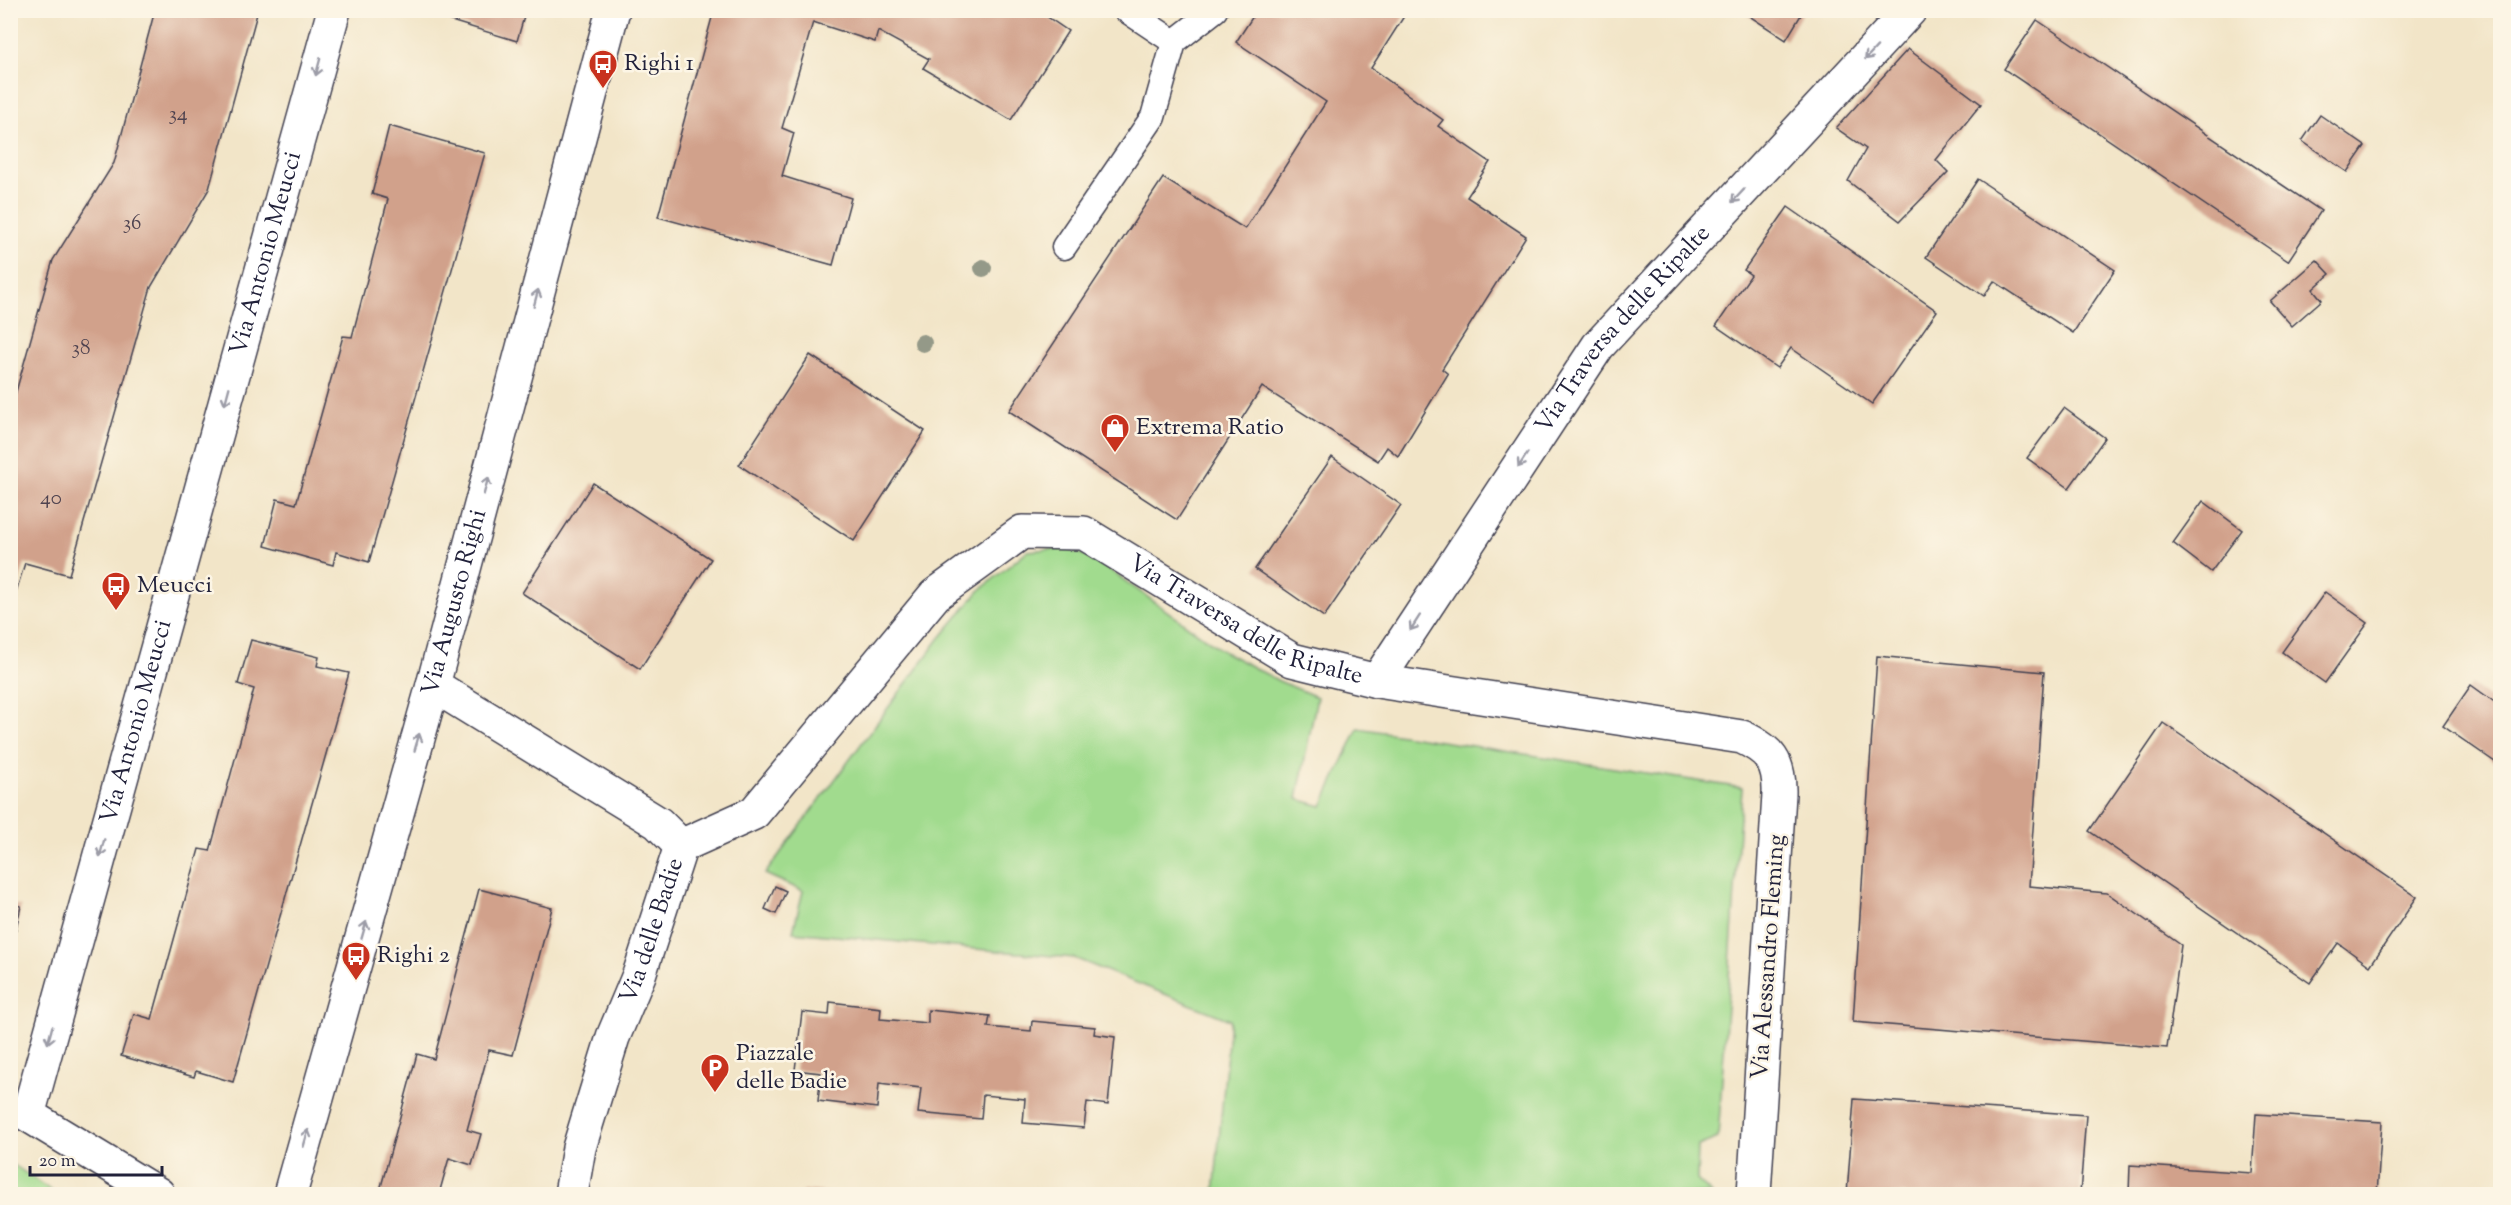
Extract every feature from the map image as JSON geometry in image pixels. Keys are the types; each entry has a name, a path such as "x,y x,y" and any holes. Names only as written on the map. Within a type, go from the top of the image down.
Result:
{"street":[{"name":"Via Antonio Meucci","path":"158,1194 28,1115 334,10"},
{"name":"Via Augusto Righi","path":"290,1194 433,685 614,10"},
{"name":"Via Traversa delle Ripalte","path":"681,846 754,813 935,595 1022,532 1084,533 1292,660 1377,681 1598,346 1911,10"},
{"name":"Via Alessandro Fleming","path":"1377,681 1742,737 1760,745 1774,761 1780,778 1754,1194"},
{"name":"Via delle Badie","path":"433,685 658,823 681,846 639,975 613,1037 579,1148 571,1194"}],"lane":[{"path":"588,101 628,10"},
{"path":"1126,10 1174,42"},
{"path":"1064,247 1153,117 1174,42 1215,10"}],"path":[{"path":"10,1191 15,1194"}],"green space":[{"path":"1064,548 1093,558 1223,651 1279,681 1317,697 1297,799 1322,806 1358,728 1742,788 1718,1138 1698,1146 1697,1180 1712,1194 1214,1194 1230,1020 1074,958 793,932 803,891 765,874 939,639 979,591 1027,551"},
{"path":"11,1163 56,1194 11,1194"}],"building":[{"path":"155,10 258,10 209,189 151,287 69,575 25,563 10,611 10,413 53,260 114,163"},
{"path":"415,10 526,10 517,41"},
{"path":"714,10 1037,10 1068,31 1011,120 923,68 929,59 878,31 875,42 813,22 782,128 794,133 782,176 851,198 833,265 658,217"},
{"path":"1257,10 1408,10 1371,68 1443,120 1438,126 1490,162 1467,197 1526,236 1442,369 1448,374 1398,456 1387,447 1378,461 1262,387 1177,520 1009,411 1163,178 1245,229 1326,102 1236,42"},
{"path":"1740,10 1804,10 1786,40"},
{"path":"2037,20 2321,211 2288,261 2004,69"},
{"path":"1908,49 1981,104 1936,160 1948,172 1900,221 1848,181 1866,149 1836,128"},
{"path":"2320,115 2365,146 2347,172 2302,141"},
{"path":"389,126 485,153 369,562 336,552 333,565 265,546 277,499 296,504 343,336 352,337 388,199 372,194"},
{"path":"1978,179 2115,270 2073,333 1994,281 1984,296 1926,257"},
{"path":"1788,207 1937,311 1872,404 1791,348 1777,368 1716,326 1751,275 1744,270"},
{"path":"2317,260 2330,274 2313,289 2322,300 2292,326 2270,301"},
{"path":"810,355 925,431 854,541 739,465"},
{"path":"2064,408 2105,438 2069,488 2027,458"},
{"path":"1332,457 1401,505 1324,617 1255,569"},
{"path":"593,483 711,559 640,669 522,593"},
{"path":"2203,501 2242,530 2211,572 2173,543"},
{"path":"2325,592 2368,623 2325,683 2282,652"},
{"path":"251,640 319,657 317,666 349,673 233,1082 196,1071 194,1077 121,1056 134,1014 152,1019 199,849 210,851 254,689 238,684"},
{"path":"1877,656 2044,672 2029,886 2107,893 2181,945 2167,1048 1853,1022"},
{"path":"2471,685 2500,706 2500,755 2495,762 2443,726"},
{"path":"2163,723 2417,897 2370,966 2338,943 2310,983 2089,831"},
{"path":"775,886 786,891 776,914 765,909"},
{"path":"479,889 552,908 513,1055 489,1050 467,1130 481,1134 472,1165 449,1158 439,1194 379,1194 417,1054 434,1059"},
{"path":"10,904 21,906 11,951 10,951"},
{"path":"830,1002 881,1008 880,1019 928,1023 928,1010 990,1016 988,1027 1031,1031 1032,1021 1095,1027 1094,1034 1115,1037 1108,1105 1087,1102 1084,1128 1023,1123 1025,1099 983,1095 981,1119 918,1113 921,1088 879,1083 877,1108 818,1101 821,1073 795,1070 802,1012 829,1015"},
{"path":"1854,1099 2086,1115 2080,1194 1847,1194"},
{"path":"2256,1114 2382,1122 2377,1194 2129,1194 2130,1165 2252,1173"},
{"path":"803,1190 833,1193 833,1194 803,1194"}],"place":[{"name":"Righi 1","path":"603,90"},
{"name":"Extrema Ratio","path":"1115,454"},
{"name":"Meucci","path":"116,612"},
{"name":"Righi 2","path":"356,982"},
{"name":"Piazzale delle Badie","path":"715,1094"}]}
